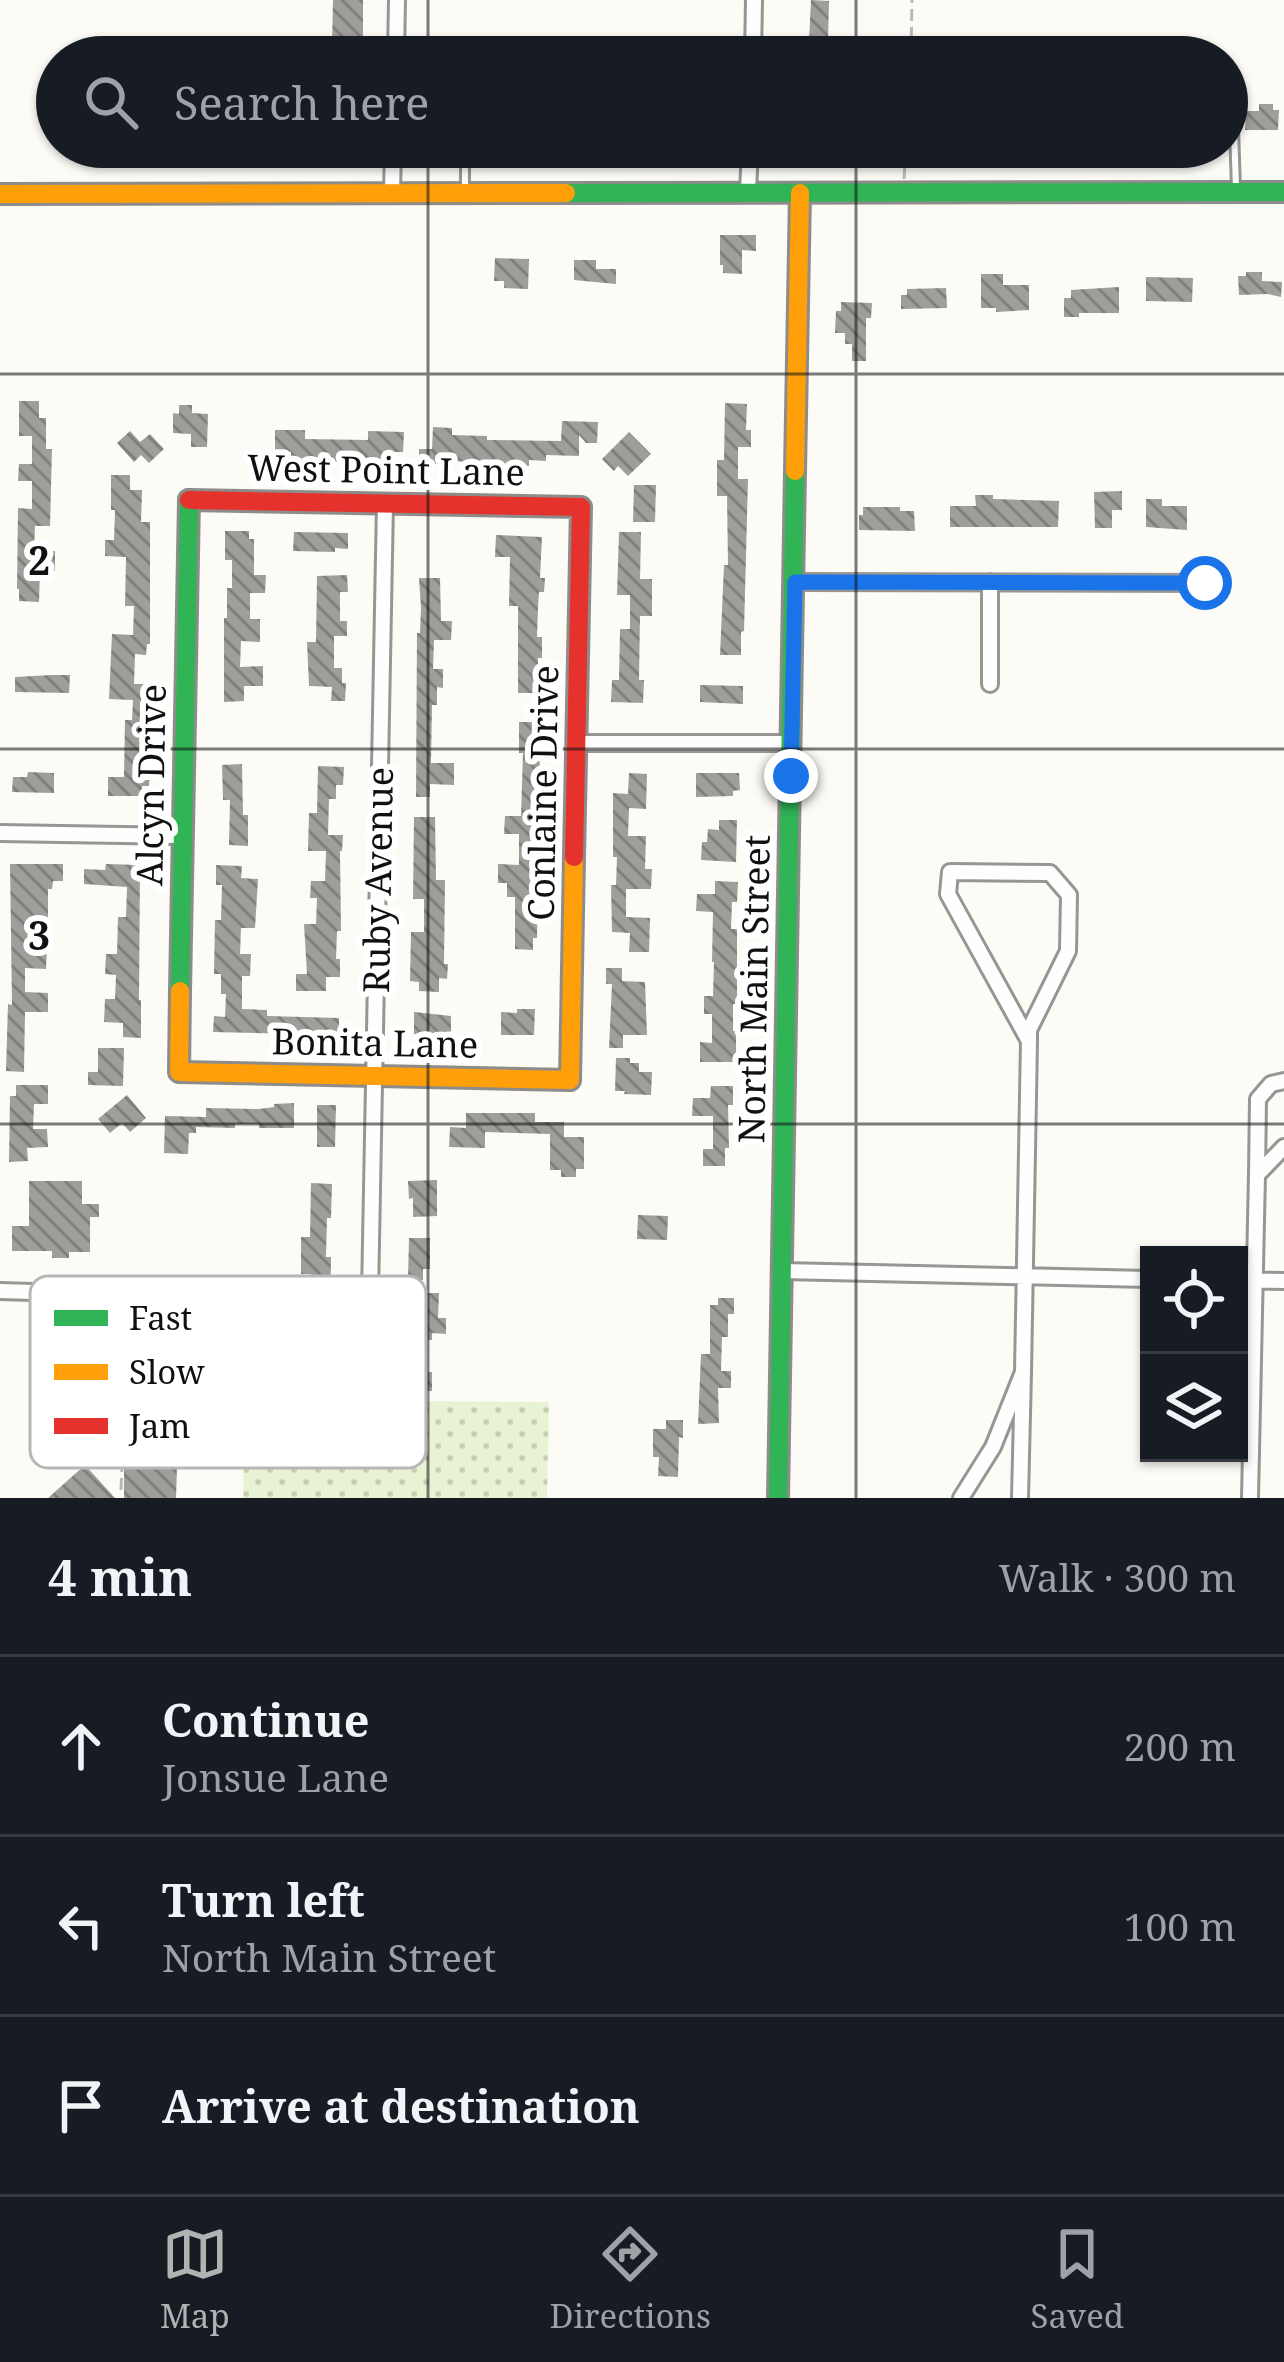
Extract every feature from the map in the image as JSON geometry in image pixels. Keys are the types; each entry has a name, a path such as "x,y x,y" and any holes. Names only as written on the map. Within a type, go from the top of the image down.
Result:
{"street":[{"path":"397,36 398,0"},
{"path":"753,36 754,0"},
{"path":"392,192 393,168"},
{"path":"748,192 749,168"},
{"path":"0,194 1284,192"},
{"name":"North Main Street","path":"778,1498 800,193"},
{"name":"West Point Lane","path":"189,500 581,507"},
{"name":"Alcyn Drive","path":"178,1072 189,500"},
{"name":"Ruby Avenue","path":"370,1276 385,503"},
{"name":"Conlaine Drive","path":"570,1079 581,507"},
{"path":"795,582 1216,583"},
{"path":"990,582 990,684"},
{"path":"577,743 792,743"},
{"path":"0,833 183,836"},
{"path":"1020,1498 1023,1372 1024,1276 1029,1041 1029,1030 1068,951 1069,895 1051,873 950,872 948,894 1029,1041"},
{"name":"Bonita Lane","path":"178,1072 570,1079"},
{"path":"1248,1270 1258,1100 1270,1084 1284,1081"},
{"path":"1257,1175 1284,1147"},
{"path":"782,1271 1140,1279"},
{"path":"1248,1281 1284,1281"},
{"path":"0,1291 30,1292"},
{"path":"1248,1353 1250,1498"},
{"path":"961,1498 993,1447 1023,1372"}],"lane":[{"path":"465,168 466,192"},
{"path":"1235,168 1236,192"}],"path":[{"path":"911,36 912,0"},
{"path":"903,193 905,168"},
{"path":"122,1468 122,1490"}],"green space":[{"path":"426,1401 549,1402 547,1498 243,1498 244,1468 426,1468"}],"building":[{"path":"333,0 363,0 363,36 332,36"},
{"path":"811,0 829,1 828,36 809,36"},
{"path":"1259,104 1273,104 1273,110 1279,110 1278,130 1248,130 1248,111 1259,111"},
{"path":"720,235 756,235 756,251 742,250 742,274 723,273"},
{"path":"495,258 529,259 528,289 504,288 504,281 494,281"},
{"path":"574,260 596,260 596,269 616,269 616,284 574,280"},
{"path":"1262,272 1262,281 1282,282 1281,297 1239,295 1238,276"},
{"path":"981,274 1003,274 1003,285 1029,285 1029,310 981,308"},
{"path":"1146,277 1193,278 1192,302 1146,301"},
{"path":"1119,287 1119,313 1064,317 1064,298 1071,298 1071,290"},
{"path":"946,288 947,308 901,309 901,295 907,295 907,289"},
{"path":"841,302 872,303 871,318 866,318 866,361 852,361 852,344 845,344 845,333 835,333"},
{"path":"19,401 39,401 39,418 46,418 46,449 52,449 50,526 35,526 34,551 55,551 55,571 40,570 39,602 19,601 17,589 18,508 32,509 32,481 18,481 19,464 32,464 32,436 19,436"},
{"path":"725,403 747,404 746,430 751,430 751,447 738,447 738,479 748,479 741,655 720,655 724,565 728,565 727,496 717,496 717,460 724,460"},
{"path":"179,405 192,405 192,413 208,414 207,447 191,447 191,434 173,433 173,413 179,414"},
{"path":"562,421 598,422 597,443 586,443 579,435 579,456 546,455 546,461 529,460 529,466 439,460 439,464 419,464 419,449 432,449 433,427 452,428 452,435 487,436 487,440 561,441"},
{"path":"275,430 305,430 305,439 368,440 368,431 404,432 403,452 383,452 383,462 291,461 291,452 275,452"},
{"path":"130,431 140,442 150,434 164,449 149,463 141,455 134,462 117,443"},
{"path":"629,432 651,454 628,476 602,459"},
{"path":"111,475 130,475 130,490 142,490 141,522 150,522 150,644 146,655 135,654 134,684 148,684 149,786 142,786 142,796 108,796 108,777 124,777 125,720 132,720 133,700 109,699 112,634 133,635 134,606 125,606 126,557 105,556 105,540 114,540"},
{"path":"634,485 656,485 655,522 633,522"},
{"path":"1122,491 1122,510 1112,510 1112,528 1095,528 1094,492"},
{"path":"975,495 1059,501 1058,527 950,527 950,506 976,506"},
{"path":"1146,499 1162,499 1162,506 1187,506 1187,530 1146,527"},
{"path":"863,507 914,511 915,531 859,530"},
{"path":"225,531 249,531 249,539 254,539 254,575 266,575 265,593 250,593 250,619 260,619 260,642 241,641 240,667 263,666 263,686 244,686 244,701 224,702 224,618 227,588 232,588"},
{"path":"294,532 348,533 348,549 293,551"},
{"path":"619,532 641,532 640,579 652,579 652,616 640,616 643,703 611,702 612,680 619,680 620,629 630,629 630,595 617,595"},
{"path":"496,535 542,537 540,578 545,578 538,607 542,658 538,658 538,693 518,693 518,606 509,606 510,557 495,557"},
{"path":"347,575 348,592 340,592 340,621 347,621 347,636 334,636 334,668 342,668 345,701 331,701 332,687 309,686 307,642 316,642 317,576"},
{"path":"419,578 440,578 441,621 452,621 451,640 434,640 433,669 443,669 443,688 437,687 437,705 432,705 431,763 454,763 454,785 430,784 430,797 416,797"},
{"path":"70,675 69,693 15,692 15,677"},
{"path":"700,685 743,686 743,704 700,702"},
{"path":"519,722 548,722 548,733 541,733 536,855 532,855 532,881 538,881 533,950 515,949 515,897 507,897 507,883 498,883 498,864 519,865 519,834 504,834 505,816 521,816"},
{"path":"242,764 248,846 229,845 230,800 223,800 222,765"},
{"path":"318,766 344,767 343,785 336,785 336,799 329,799 328,835 343,835 336,959 340,959 340,977 326,977 326,991 296,991 296,974 307,974 304,924 316,924 317,898 310,898 311,881 325,881 326,851 308,851 309,813 317,813"},
{"path":"28,772 54,773 54,793 12,792 13,777 27,777"},
{"path":"629,773 647,774 646,809 629,808 628,836 646,836 645,869 652,869 651,889 626,889 626,917 650,918 649,952 629,952 630,933 612,932 611,885 616,885 617,857 613,857 613,793 628,794"},
{"path":"696,773 739,773 740,790 733,791 733,796 696,797"},
{"path":"414,817 435,817 436,880 445,880 444,964 448,964 447,979 439,978 439,992 419,991 419,982 410,981 411,932 424,932 424,899 413,899"},
{"path":"719,820 737,820 736,862 701,860 702,842 707,842 708,829 719,830"},
{"path":"10,864 63,864 63,881 53,881 48,889 48,926 28,925 27,949 47,949 46,969 25,968 25,992 48,993 48,1012 25,1012 24,1072 6,1071 8,1004 12,1005"},
{"path":"106,864 140,865 141,1038 123,1037 123,1023 104,1022 105,999 115,999 116,975 105,974 106,954 117,954 118,917 126,917 127,887 84,884 84,869 105,870"},
{"path":"216,865 242,866 241,878 258,879 255,928 241,928 240,954 251,954 250,976 242,976 242,1009 267,1010 267,1016 339,1018 339,1035 213,1032 214,1016 225,1017 226,994 221,994 221,974 214,974 215,920 221,920 222,885 216,885"},
{"path":"715,881 738,882 731,929 737,929 736,1062 700,1062 700,1042 712,1043 712,1014 704,1014 704,996 713,996 714,962 713,912 696,911 697,894 715,894"},
{"path":"606,968 622,968 622,981 645,982 647,1035 623,1035 623,1048 609,1048 612,984 606,984"},
{"path":"517,1009 535,1009 534,1035 501,1035 501,1012 517,1013"},
{"path":"414,1012 451,1016 451,1034 414,1034"},
{"path":"98,1048 124,1048 123,1086 88,1085 88,1072 98,1072"},
{"path":"616,1058 630,1058 630,1063 639,1063 639,1072 652,1072 651,1095 615,1091"},
{"path":"16,1085 48,1085 48,1104 34,1104 33,1129 47,1129 48,1147 27,1148 28,1161 9,1162 10,1096 16,1096"},
{"path":"711,1086 733,1086 725,1166 703,1166 703,1149 713,1149 713,1116 692,1116 693,1098 710,1098"},
{"path":"127,1095 146,1118 130,1132 122,1123 110,1133 98,1119"},
{"path":"294,1103 294,1128 259,1128 259,1124 196,1127 196,1133 189,1133 188,1154 164,1153 165,1116 206,1117 206,1108 259,1109"},
{"path":"317,1105 336,1105 335,1147 317,1147"},
{"path":"466,1113 535,1113 535,1122 564,1122 564,1137 584,1137 584,1169 576,1169 576,1177 561,1177 561,1170 550,1170 550,1134 485,1132 485,1148 449,1147 450,1127 466,1128"},
{"path":"437,1180 437,1216 413,1217 408,1181"},
{"path":"29,1181 82,1181 82,1204 99,1204 99,1217 90,1217 90,1252 52,1258 52,1251 12,1251 12,1226 29,1226"},
{"path":"311,1183 332,1184 326,1257 331,1257 331,1276 301,1274 301,1237 310,1237"},
{"path":"638,1215 668,1216 667,1240 637,1239"},
{"path":"409,1238 430,1238 430,1269 423,1269 423,1276 408,1276"},
{"path":"426,1293 439,1293 438,1318 446,1318 446,1334 432,1333 428,1340 432,1391 426,1391"},
{"path":"718,1298 734,1298 728,1337 722,1337 721,1371 731,1371 731,1388 718,1388 719,1423 698,1424 701,1354 710,1354 710,1305 718,1305"},
{"path":"666,1420 683,1420 678,1477 658,1476 659,1457 653,1457 653,1429 666,1429"},
{"path":"82,1468 88,1468 115,1498 48,1498"},
{"path":"124,1468 177,1468 176,1498 124,1498"}],"traffic: fast":[{"path":"566,193 1284,192"},
{"path":"778,1498 795,471"},
{"path":"180,991 189,500"}],"traffic: slow":[{"path":"0,194 566,193"},
{"path":"795,471 800,193"},
{"path":"180,991 179,1072 570,1080 574,857"}],"traffic: jam":[{"path":"189,500 581,507 574,857"}],"route":[{"path":"791,776 795,582 1205,583"}]}
